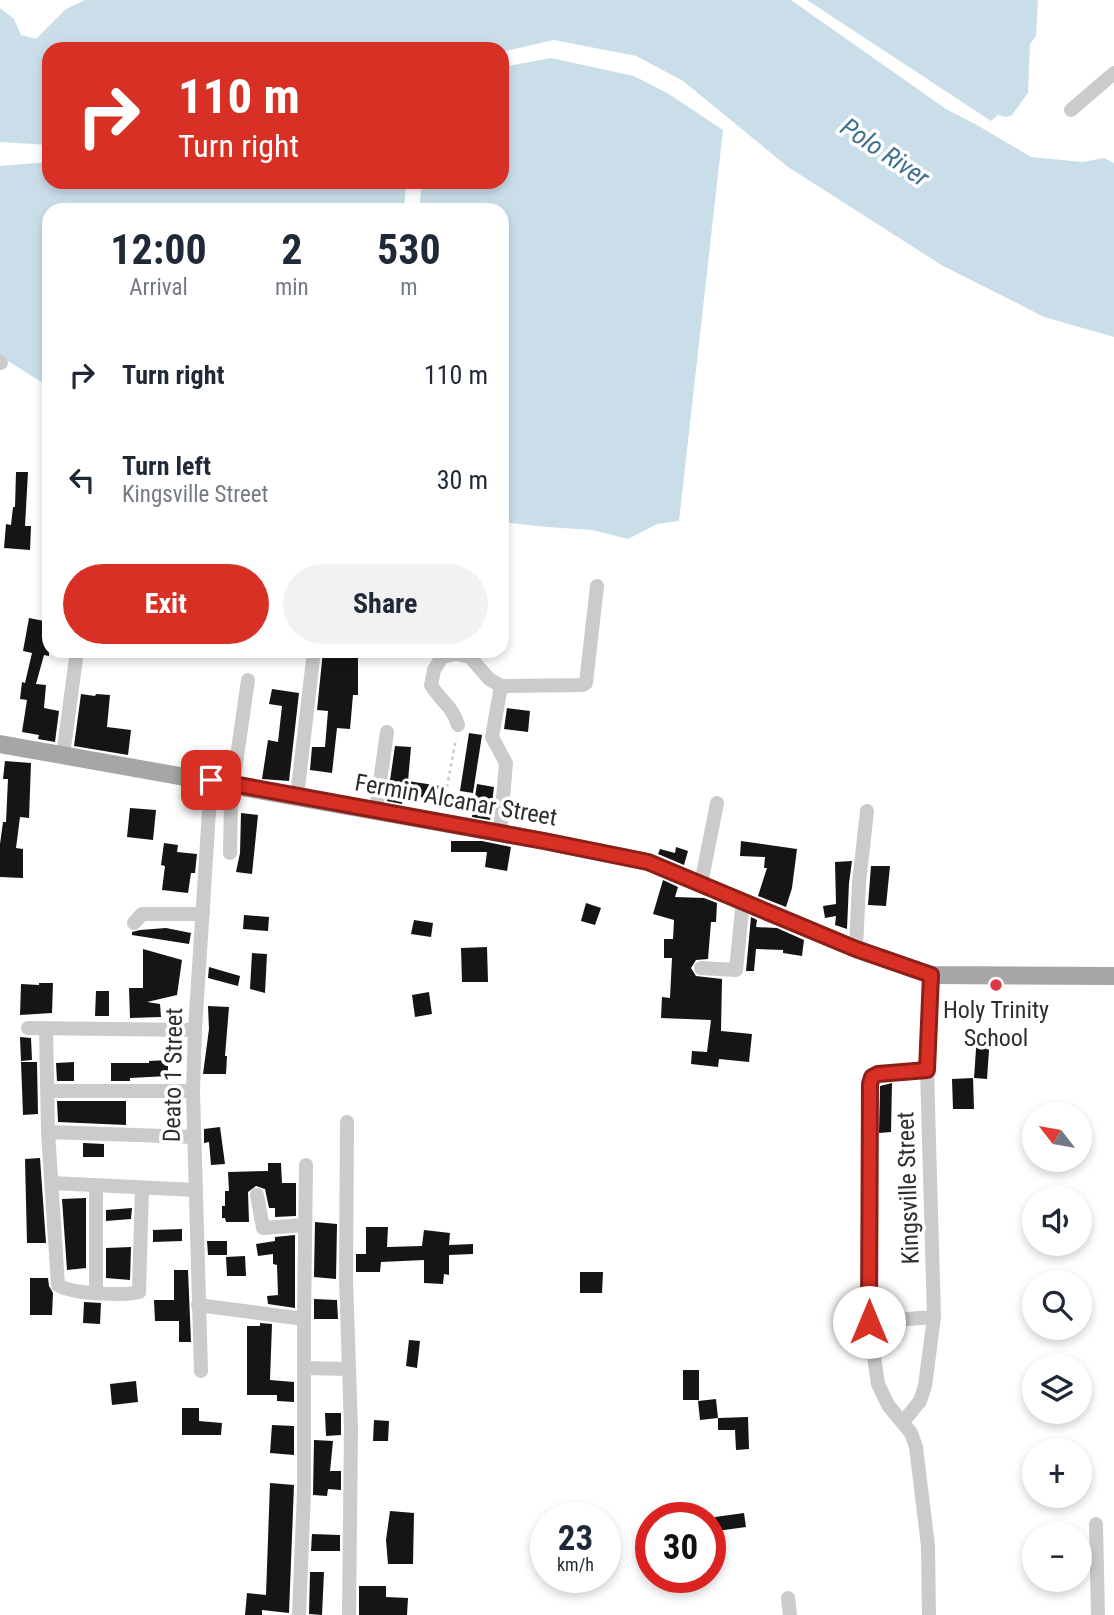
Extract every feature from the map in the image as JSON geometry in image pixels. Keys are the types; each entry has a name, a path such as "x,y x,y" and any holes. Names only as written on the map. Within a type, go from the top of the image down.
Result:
{"main road":[{"name":"Fermin Alcanar Street","path":"0,744 376,810 648,862 856,949 931,975 1114,976"}],"street":[{"path":"1071,110 1114,73"},
{"path":"471,658 489,679 501,686 583,685 586,683 597,586"},
{"path":"63,755 76,658"},
{"path":"297,796 313,658"},
{"path":"441,658 434,670 431,685 438,696 453,709 458,725"},
{"path":"230,853 233,784 248,680"},
{"path":"500,833 506,763 492,737 501,686"},
{"path":"376,810 387,732"},
{"name":"Deato 1 Street","path":"201,1371 194,1137 195,1030 211,780"},
{"path":"701,884 717,803"},
{"path":"856,949 866,811"},
{"path":"701,968 736,970 743,900"},
{"path":"134,923 142,914 203,914"},
{"name":"Kingsville Street","path":"903,1422 920,1401 925,1386 934,1317 927,1070 931,975"},
{"path":"27,1028 195,1030"},
{"path":"46,1028 48,1132 58,1285 62,1288 96,1293 136,1293 141,1288 142,1188"},
{"path":"927,1070 878,1074 872,1077 870,1084 869,1322 878,1384 888,1405 911,1433 916,1447 928,1546 929,1615"},
{"path":"49,1091 194,1091"},
{"path":"347,1122 346,1279 351,1428 349,1615"},
{"path":"48,1132 194,1137"},
{"path":"299,1615 304,1491 306,1165"},
{"path":"52,1183 196,1190"},
{"path":"96,1186 96,1293"},
{"path":"257,1195 263,1227 305,1225"},
{"path":"198,1305 304,1319"},
{"path":"869,1322 934,1317"},
{"path":"305,1368 349,1369"},
{"path":"1096,1524 1098,1615"},
{"path":"788,1598 790,1615"}],"path":[{"path":"440,822 458,725"}],"water":[{"name":"Polo River","path":"85,0 791,0 946,109 1031,157 1082,162 1104,158 1114,163 1114,337 1044,317 943,266 788,167 683,81 636,56 554,40 509,50 509,42 42,42 42,145 0,142 0,8 14,19 21,35 36,39 66,9"},
{"path":"807,0 1038,0 1036,36 1030,44 1028,93 1012,115 998,115 991,121"},
{"path":"551,58 634,76 669,94 723,130 679,521 657,524 628,539 592,530 509,523 509,203 420,203 421,189 509,189 509,66"},
{"path":"42,163 42,189 406,189 404,203 42,203 42,383 0,356 0,166"}],"building":[{"path":"16,472 28,472 25,526 31,526 30,550 4,548 6,524 11,525 15,507"},
{"path":"29,618 42,621 43,658 36,684 46,685 44,708 59,711 55,742 22,732 27,700 20,699 22,682 25,683 32,653 23,651"},
{"path":"322,658 358,658 358,695 353,695 350,729 337,728 332,773 310,770 312,747 325,747 328,711 317,710"},
{"path":"272,689 299,693 289,781 262,779 268,740 278,742 282,706 269,704"},
{"path":"81,694 110,695 107,727 131,730 128,755 74,746"},
{"path":"507,708 530,711 528,732 504,729"},
{"path":"469,733 482,735 473,793 460,791"},
{"path":"395,746 411,747 408,781 440,786 438,800 403,794 402,804 387,801"},
{"path":"5,761 31,763 29,818 20,817 16,848 23,849 23,878 0,877 0,844 3,822 6,822 8,779 3,779"},
{"path":"477,784 494,787 490,820 472,817"},
{"path":"130,808 156,810 153,840 127,837"},
{"path":"241,813 258,815 252,874 236,872 240,853"},
{"path":"451,841 482,841 511,847 507,871 485,867 487,852 451,852"},
{"path":"741,841 797,849 792,888 786,907 758,896 767,868 764,868 765,857 740,856"},
{"path":"164,843 178,845 177,852 197,854 195,873 191,873 188,893 162,890"},
{"path":"676,847 688,851 684,865 658,854 660,849 675,853"},
{"path":"852,861 847,929 835,925 836,916 825,918 823,906 836,904 835,862"},
{"path":"871,866 890,866 886,906 868,905"},
{"path":"663,880 678,887 675,897 704,898 717,903 716,922 711,922 708,959 696,960 691,968 696,976 722,979 721,1031 752,1034 749,1062 719,1059 718,1067 691,1064 692,1051 707,1052 711,1020 661,1018 662,997 670,998 672,958 664,958 664,939 673,939 674,920 653,914"},
{"path":"586,903 601,908 595,925 581,921"},
{"path":"244,915 269,917 268,931 243,929"},
{"path":"751,917 757,920 756,927 777,928 804,940 802,956 783,953 783,950 756,949 754,971 746,971"},
{"path":"414,920 433,923 431,937 411,934"},
{"path":"166,928 191,933 189,944 132,935 132,932 140,930"},
{"path":"487,947 488,982 462,982 461,948"},
{"path":"143,949 182,960 177,995 147,1002 160,1004 161,1017 130,1018 129,988 143,988"},
{"path":"252,953 267,954 265,993 250,989"},
{"path":"209,967 240,976 238,986 208,978"},
{"path":"53,983 52,1013 20,1015 21,984"},
{"path":"96,991 109,991 109,1016 95,1016"},
{"path":"429,992 432,1014 415,1017 412,995"},
{"path":"208,1006 229,1007 226,1074 203,1074 209,1029"},
{"path":"977,1035 990,1036 987,1079 974,1078"},
{"path":"20,1037 31,1038 32,1060 21,1061"},
{"path":"168,1060 168,1076 111,1081 111,1063"},
{"path":"21,1062 37,1062 38,1114 23,1115"},
{"path":"74,1062 74,1081 57,1081 56,1063"},
{"path":"973,1078 974,1109 953,1109 952,1079"},
{"path":"892,1083 891,1132 879,1133 880,1086"},
{"path":"57,1101 126,1101 126,1125 58,1122"},
{"path":"220,1127 225,1164 211,1165 209,1142 204,1143 204,1129"},
{"path":"83,1143 104,1144 104,1157 83,1157"},
{"path":"40,1158 46,1243 27,1243 25,1159"},
{"path":"268,1163 281,1163 282,1183 296,1183 296,1216 275,1217 275,1208 269,1208 265,1189 256,1186 248,1192 249,1222 226,1222 225,1218 222,1218 222,1206 225,1206 225,1191 229,1191 228,1172 268,1171"},
{"path":"86,1198 86,1268 67,1270 62,1199"},
{"path":"132,1208 131,1219 106,1221 106,1210"},
{"path":"315,1222 337,1224 336,1279 314,1277"},
{"path":"366,1227 388,1227 387,1247 422,1246 424,1230 450,1233 449,1245 473,1244 473,1254 449,1255 449,1275 444,1274 443,1284 424,1283 424,1260 381,1262 380,1272 356,1272 356,1254 366,1254"},
{"path":"182,1229 182,1241 153,1242 153,1230"},
{"path":"295,1235 295,1308 268,1304 267,1296 278,1295 277,1265 273,1264 273,1254 258,1256 256,1244 275,1241 275,1237"},
{"path":"207,1241 227,1241 227,1255 208,1255"},
{"path":"131,1247 130,1280 106,1278 106,1248"},
{"path":"245,1256 246,1276 227,1276 226,1257"},
{"path":"174,1270 188,1270 191,1342 179,1342 179,1321 155,1321 154,1300 174,1300"},
{"path":"580,1272 603,1272 602,1293 580,1293"},
{"path":"30,1278 48,1278 53,1293 52,1315 30,1315"},
{"path":"314,1299 337,1300 338,1319 314,1319"},
{"path":"84,1302 101,1303 100,1324 83,1323"},
{"path":"260,1323 272,1324 270,1380 294,1382 294,1402 277,1401 277,1395 247,1395 247,1326 260,1326"},
{"path":"409,1340 420,1341 417,1368 406,1366"},
{"path":"683,1370 699,1370 699,1400 683,1400"},
{"path":"136,1381 138,1402 112,1405 110,1384"},
{"path":"716,1399 718,1418 700,1420 698,1401"},
{"path":"182,1408 199,1408 199,1421 222,1423 221,1435 182,1435"},
{"path":"325,1413 341,1413 341,1435 326,1436"},
{"path":"748,1417 749,1449 736,1450 735,1430 718,1430 718,1418"},
{"path":"374,1420 389,1421 388,1441 373,1441"},
{"path":"272,1425 294,1426 294,1455 270,1453"},
{"path":"314,1440 333,1441 330,1471 341,1471 341,1490 328,1489 327,1496 313,1495"},
{"path":"270,1483 294,1485 289,1613 262,1610 262,1615 245,1615 247,1593 266,1595"},
{"path":"390,1511 414,1513 413,1564 388,1564 386,1540"},
{"path":"744,1513 746,1527 726,1530 726,1515"},
{"path":"312,1534 340,1535 340,1551 311,1551"},
{"path":"310,1572 324,1572 322,1615 309,1614"},
{"path":"359,1586 386,1586 386,1597 408,1598 407,1615 359,1615"}],"place":[{"name":"Holy Trinity School","path":"996,985"}],"route":[{"path":"211,780 648,862 856,949 931,975 927,1070 878,1074 872,1077 870,1084 869,1322"}]}
